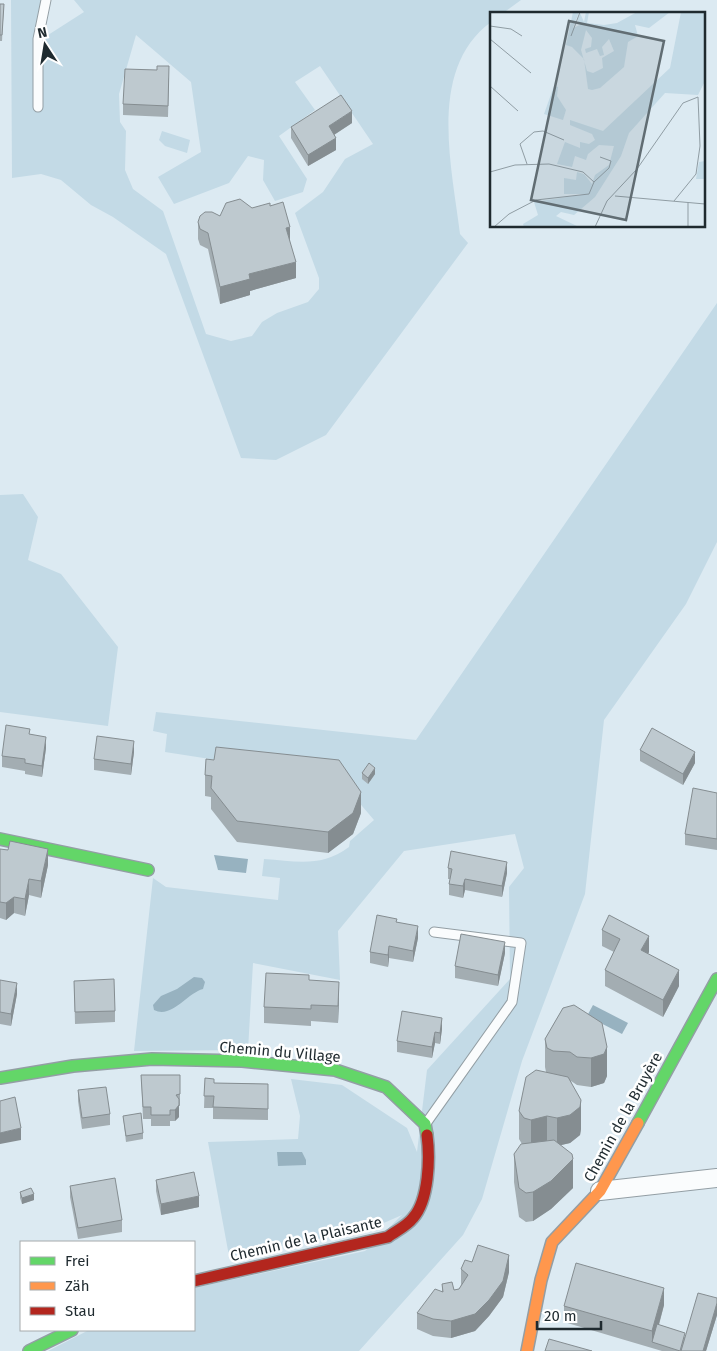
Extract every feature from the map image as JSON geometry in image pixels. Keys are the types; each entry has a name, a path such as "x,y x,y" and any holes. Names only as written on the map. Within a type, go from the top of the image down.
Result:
{"street":[{"path":"0,839 148,870"},
{"name":"Chemin de la Bruyère","path":"527,1351 540,1280 552,1242 600,1191 717,979"},
{"name":"Chemin du Village","path":"0,1078 73,1066 152,1059 242,1062 335,1070 386,1087 425,1124"},
{"name":"Chemin de la Plaisante","path":"195,1281 388,1237 414,1218 427,1186 429,1152 425,1124"},
{"path":"600,1191 717,1178"},
{"path":"29,1351 70,1331"}],"lane":[{"path":"38,107 38,39 46,0"},
{"path":"425,1124 512,1002 521,943 434,932"}],"shaded area":[{"path":"11,0 41,0 34,44 84,12 74,0 521,0 505,12 490,12 490,23 471,42 458,66 451,92 449,150 452,179 460,234 468,243 326,435 276,460 241,458 166,254 113,217 91,205 61,180 41,174 12,178","holes":["136,35 191,82 201,152 158,177 174,204 229,183 248,156 264,160 263,180 275,201 303,192 307,179 279,136 315,110 295,82 320,66 373,144 345,159 323,192 295,213 319,278 319,289 308,302 277,313 262,322 252,336 231,341 206,334 163,211 133,189 125,170 126,131 120,122 119,94"]},
{"path":"162,131 190,140 187,153 165,146 159,140"},
{"path":"717,303 717,542 686,604 604,720 585,894 522,1061 482,1199 463,1235 359,1351 48,1351 87,1331 195,1331 195,1288 365,1251 402,1215 370,1229 229,1256 208,1142 298,1139 300,1116 291,1079 342,1085 407,1128 417,1152 427,1070 510,979 509,887 524,868 515,834 404,851 338,931 340,980 253,963 248,1050 134,1051 153,878 166,887 278,900 280,878 262,876 264,859 308,862 328,858 339,854 349,847 350,841 374,820 339,779 165,752 167,734 153,731 156,712 416,740"},
{"path":"23,494 38,517 28,560 61,574 118,647 108,726 0,712 0,495"},
{"path":"214,855 248,859 246,873 218,870"},
{"path":"194,977 202,978 205,982 203,989 167,1011 154,1010 153,1005 161,996 177,989"},
{"path":"593,1005 628,1023 622,1034 587,1016"},
{"path":"277,1152 302,1152 306,1165 278,1166"}],"building":[{"path":"0,4 4,4 2,35 0,35"},
{"path":"157,66 169,66 168,106 123,104 125,69 157,70"},
{"path":"341,95 352,111 329,126 336,138 308,155 291,127"},
{"path":"240,199 252,208 283,202 290,227 286,228 296,262 249,274 250,279 220,287 208,233 200,229 198,222 200,216 205,212 212,212 220,216 226,203"},
{"path":"6,725 30,729 29,734 46,737 42,766 25,763 25,759 2,756"},
{"path":"652,728 695,752 683,774 640,750"},
{"path":"97,736 134,741 131,764 94,759"},
{"path":"216,747 339,760 361,792 353,813 328,832 237,821 211,788 212,776 205,775 206,759 214,760"},
{"path":"369,763 375,768 368,778 362,773"},
{"path":"693,788 717,793 717,839 685,834"},
{"path":"10,841 48,849 41,881 29,879 25,899 14,897 6,903 0,902 0,849 8,850"},
{"path":"451,851 507,862 502,886 465,879 463,886 449,884 452,869 448,868"},
{"path":"377,915 397,919 396,922 418,926 413,951 389,946 388,955 370,952"},
{"path":"609,915 649,936 641,950 679,970 663,1000 605,970 620,939 602,930"},
{"path":"461,934 505,942 498,975 455,966"},
{"path":"266,973 309,975 309,980 339,982 338,1006 311,1005 311,1009 264,1007"},
{"path":"114,979 115,1011 75,1012 74,981"},
{"path":"0,980 17,983 11,1014 0,1012"},
{"path":"574,1005 602,1023 607,1047 604,1054 591,1058 577,1057 570,1052 553,1051 547,1048 545,1039 563,1008"},
{"path":"402,1011 442,1018 440,1033 435,1032 432,1047 397,1041"},
{"path":"536,1070 568,1077 581,1100 580,1107 570,1115 557,1118 547,1116 531,1120 524,1118 519,1111 526,1077"},
{"path":"141,1075 180,1075 180,1094 176,1095 179,1099 179,1105 175,1110 170,1110 170,1115 151,1115 151,1107 143,1107"},
{"path":"205,1078 214,1079 214,1083 268,1084 268,1109 213,1107 214,1096 204,1096"},
{"path":"106,1087 110,1114 82,1118 78,1090"},
{"path":"15,1097 21,1128 0,1133 0,1101"},
{"path":"141,1113 143,1133 126,1136 123,1116"},
{"path":"554,1140 572,1154 573,1159 551,1181 533,1192 526,1193 519,1188 514,1154 521,1144"},
{"path":"194,1172 199,1196 161,1204 156,1180"},
{"path":"115,1178 122,1220 78,1228 70,1186"},
{"path":"31,1188 34,1194 22,1198 20,1192"},
{"path":"478,1245 509,1255 503,1281 489,1300 475,1314 451,1321 433,1319 417,1313 435,1289 443,1292 442,1284 452,1282 454,1290 459,1289 468,1275 461,1269 465,1260 472,1262"},
{"path":"576,1263 664,1288 652,1331 564,1306"},
{"path":"698,1293 717,1298 703,1351 681,1351"},
{"path":"657,1324 685,1333 680,1351 652,1342"},
{"path":"549,1339 592,1351 545,1351"}],"traffic: fast":[{"path":"0,839 148,870"},
{"path":"638,1123 717,979"},
{"path":"0,1078 73,1066 152,1059 242,1061 335,1070 386,1087 425,1124 427,1135"},
{"path":"29,1351 70,1331"}],"traffic: slow":[{"path":"527,1351 541,1280 552,1242 600,1191 638,1123"}],"traffic: jam":[{"path":"195,1281 388,1237 411,1221 422,1201 428,1167 427,1135"}]}
